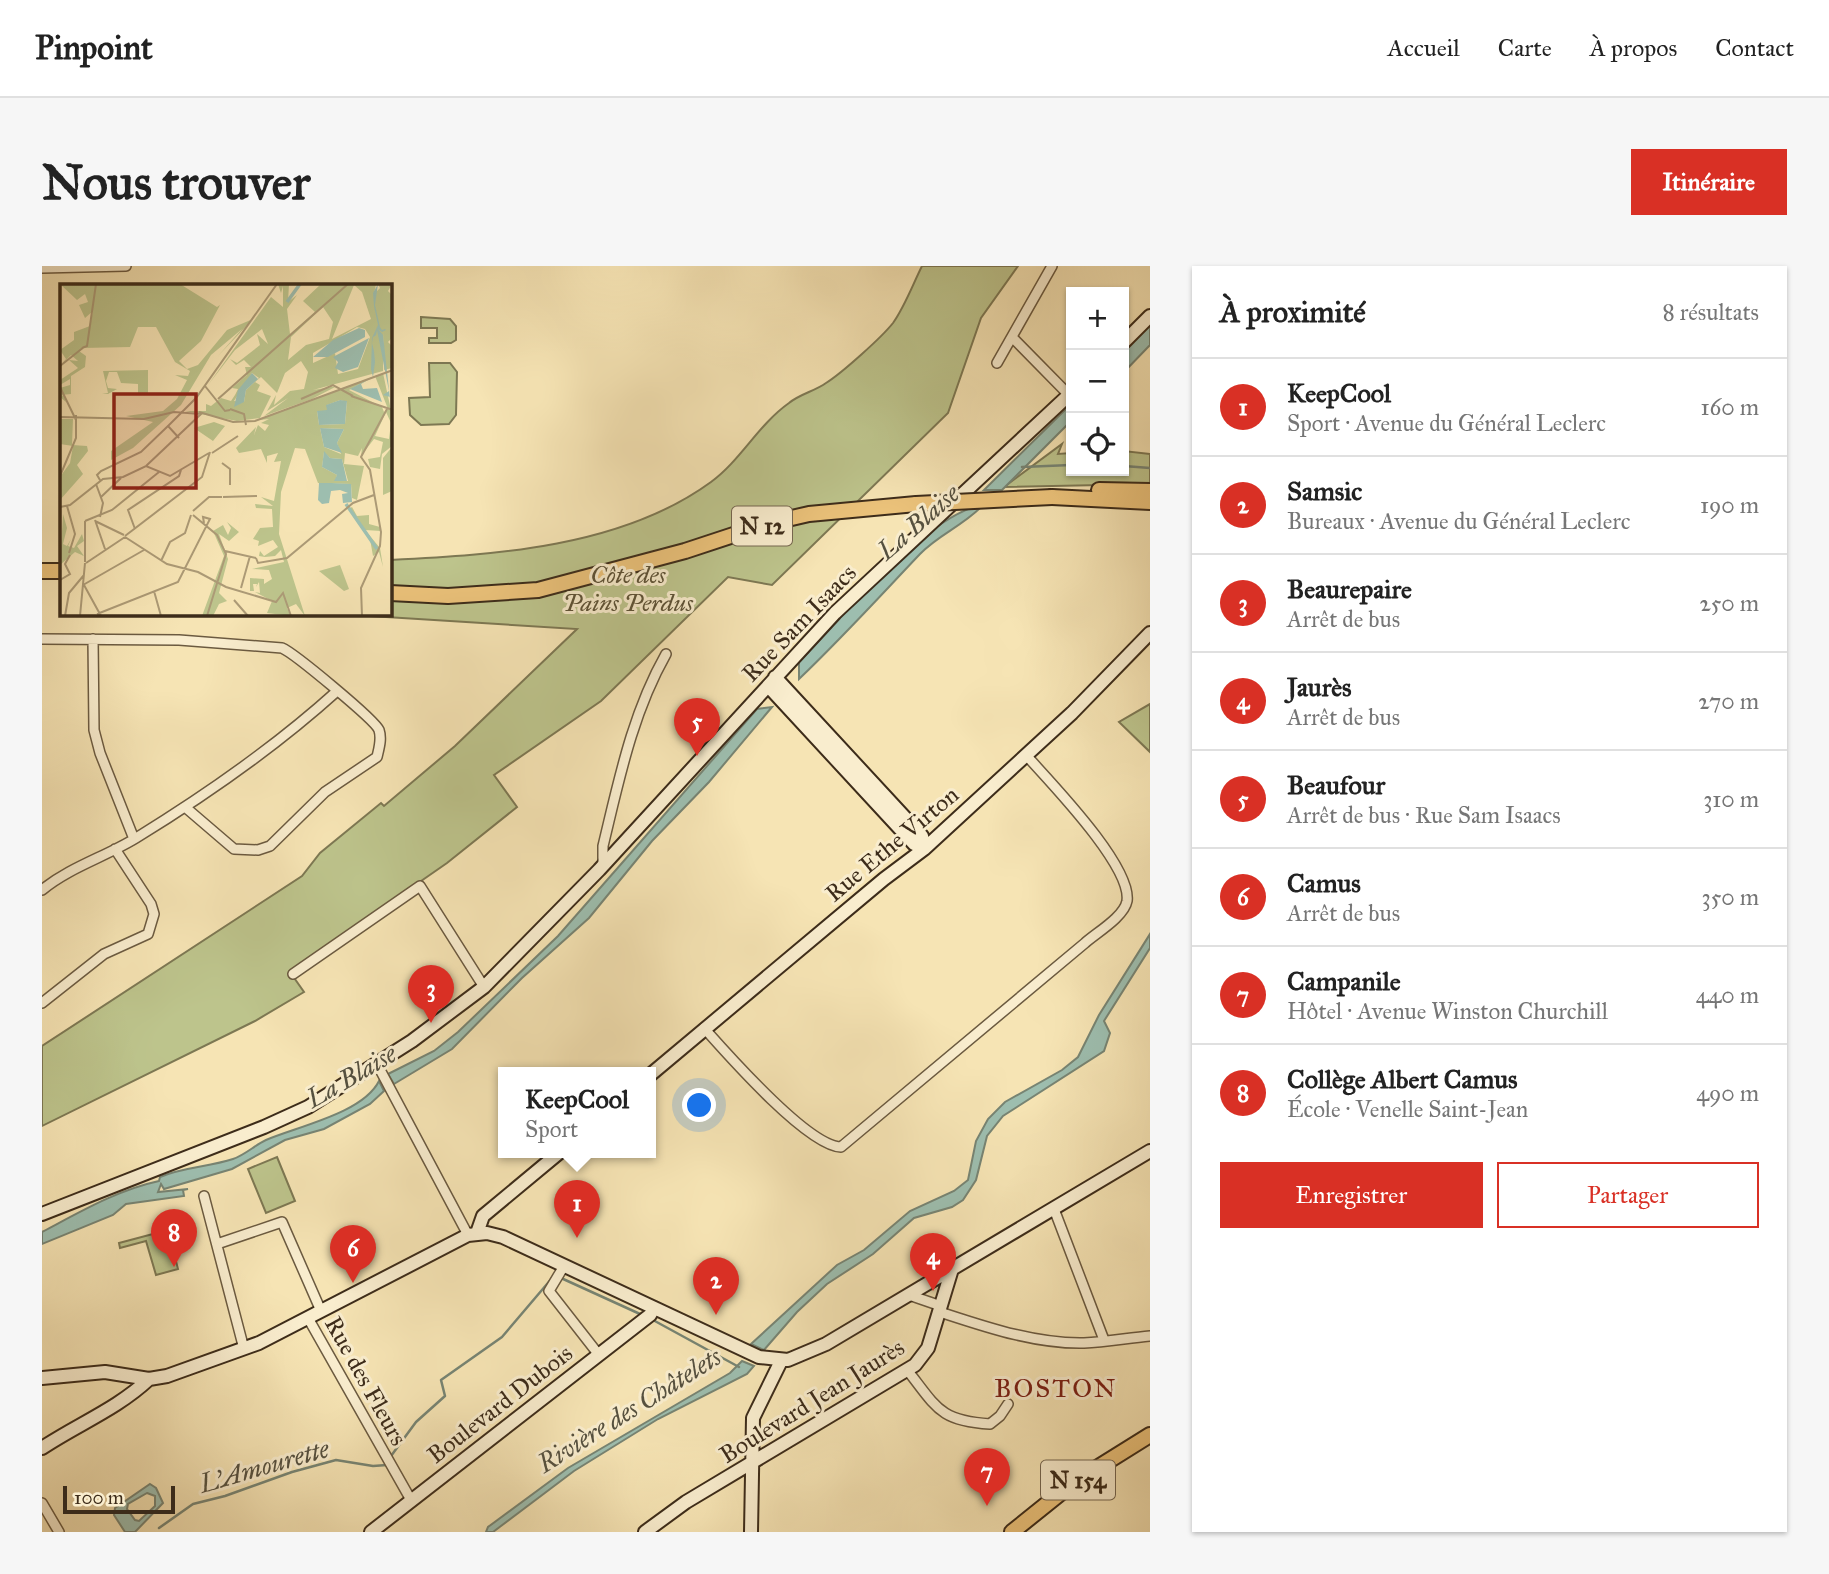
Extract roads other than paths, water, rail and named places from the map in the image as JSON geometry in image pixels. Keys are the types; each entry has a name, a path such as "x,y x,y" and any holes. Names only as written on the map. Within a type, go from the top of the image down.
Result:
{"main road":[{"path":"1129,337 1150,316"},
{"name":"Rue Sam Isaacs","path":"42,1214 264,1127 307,1107 379,1067 484,987 603,866 875,574 1066,398"},
{"name":"N 12","path":"392,593 436,596 507,594 538,590 612,572 809,514 920,500 1150,491"},
{"name":"N 12","path":"1056,494 1150,502"},
{"path":"42,571 60,571"},
{"name":"Rue Ethe Virton","path":"656,1070 1026,755 1072,713 1150,633"},
{"path":"772,682 920,843"},
{"path":"42,1378 105,1372 149,1379 167,1376 244,1349 473,1234 503,1237 759,1357 781,1361 817,1349 1150,1151"},
{"path":"473,1234 483,1216 553,1158"},
{"name":"Boulevard Jean Jaurès","path":"645,1532 686,1502 908,1371 928,1348 952,1269"},
{"name":"Boulevard Dubois","path":"370,1532 650,1315 654,1308"},
{"path":"751,1532 753,1418 781,1361"},
{"path":"42,1448 67,1431 118,1406 149,1379"},
{"name":"N 154","path":"1012,1532 1073,1483 1150,1435"},
{"name":"N 154","path":"1021,1532 1090,1479 1150,1442"}],"street":[{"path":"42,268 126,266"},
{"path":"997,363 1052,266"},
{"path":"1012,337 1066,390"},
{"path":"42,639 179,640 282,648 293,652 336,692 372,719 379,730 377,757 325,792 270,846 244,852 234,849 185,807"},
{"path":"93,639 94,730 100,753 134,839"},
{"path":"603,866 603,846 635,720 647,687 666,654"},
{"path":"42,890 57,878 134,839 185,807 292,732 336,692"},
{"path":"704,1028 779,1106 824,1142 841,1147 1123,911 1127,902 1126,889 1109,852 1026,755"},
{"path":"42,1003 104,954 148,934 154,914 151,904 115,849"},
{"path":"293,974 420,886 484,987"},
{"path":"379,1067 473,1234"},
{"path":"204,1196 244,1349"},
{"path":"1054,1209 1104,1340"},
{"path":"217,1244 282,1222 321,1311"},
{"path":"564,1266 549,1291 599,1355"},
{"path":"909,1295 1011,1334 1055,1341 1150,1336"},
{"name":"Rue des Fleurs","path":"308,1318 411,1500"},
{"path":"908,1371 936,1407 950,1418 990,1424 1000,1416 1007,1404"},
{"path":"42,1503 59,1532"}],"waterway":[{"path":"1022,467 1066,465"},
{"path":"1129,466 1150,468"},
{"name":"L'Amourette","path":"391,1456 416,1422 445,1396 441,1380 502,1337 553,1277"},
{"name":"L'Amourette","path":"561,1278 640,1314"},
{"name":"L'Amourette","path":"653,1320 739,1367"},
{"name":"L'Amourette","path":"159,1528 193,1504 225,1496 292,1472 336,1460 373,1466 387,1465"}],"place":[{"name":"Beaufour","path":"697,756"},
{"name":"Beaurepaire","path":"431,1023"},
{"name":"KeepCool","path":"577,1238"},
{"name":"Collège Albert Camus","path":"174,1267"},
{"name":"Camus","path":"353,1283"},
{"name":"Jaurès","path":"933,1291"},
{"name":"Samsic","path":"716,1315"},
{"name":"Campanile","path":"987,1506"}],"district":[{"name":"BOSTON","path":"1056,1388"}],"water label":[{"name":"La Blaise","path":"918,522"},
{"name":"La Blaise","path":"351,1076"},
{"name":"Rivière des Châtelets","path":"629,1410"}],"park label":[{"name":"Côte des Pains Perdus","path":"628,589"}]}
